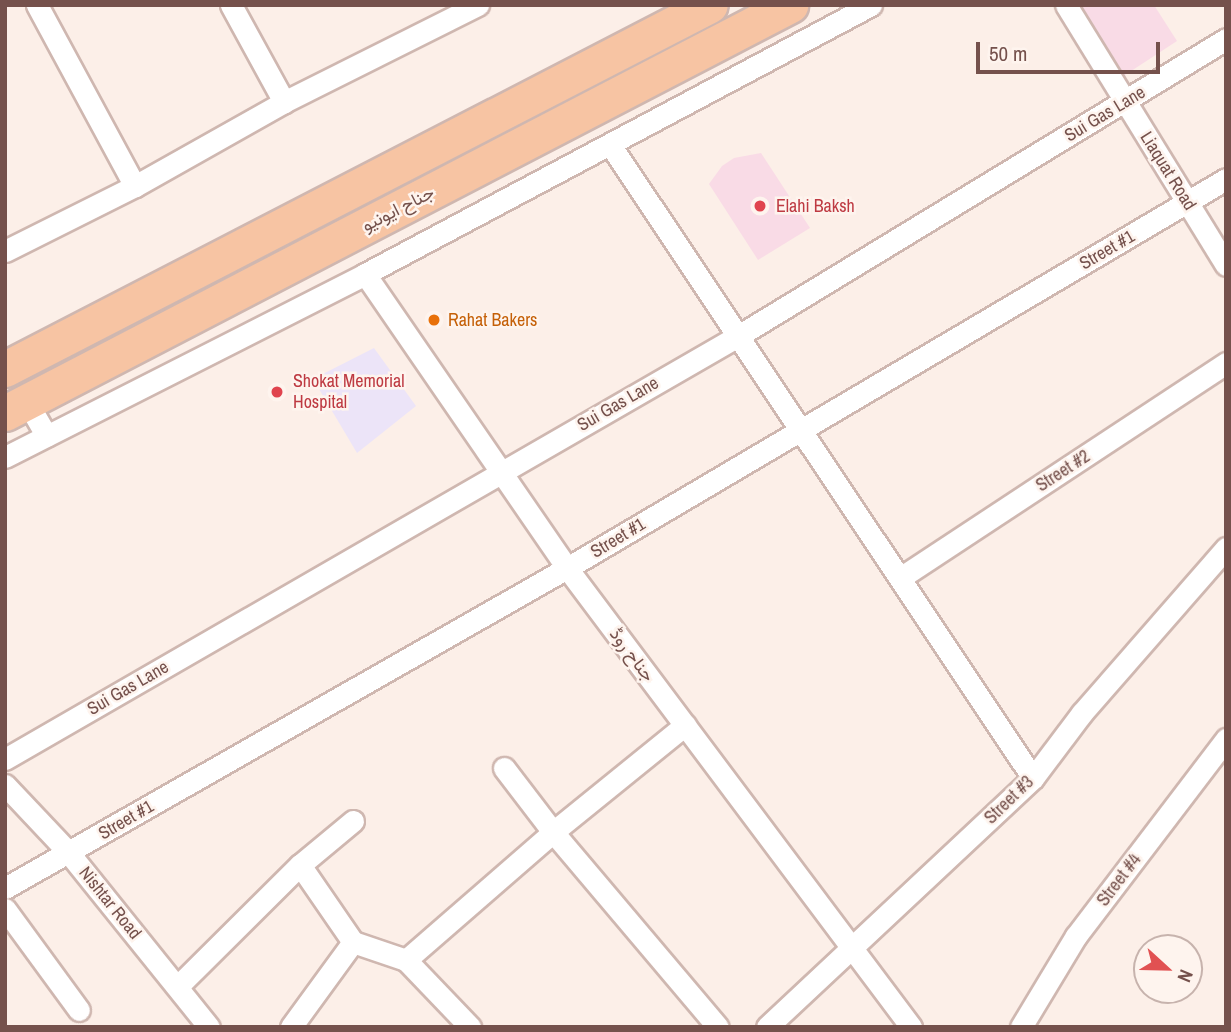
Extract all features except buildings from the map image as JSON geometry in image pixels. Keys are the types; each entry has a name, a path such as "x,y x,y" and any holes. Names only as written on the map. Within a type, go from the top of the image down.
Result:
{"main road":[{"path":"5,369 682,14 710,5"},
{"name":"جناح ایونیو","path":"16,408 790,5"},
{"path":"682,14 693,56"}],"street":[{"path":"37,5 135,186"},
{"path":"231,5 284,102"},
{"path":"5,251 135,186 284,102 478,5"},
{"path":"5,457 611,146 871,5"},
{"name":"Liaquat Road","path":"1066,5 1226,265"},
{"name":"Sui Gas Lane","path":"5,759 738,336 1226,39"},
{"path":"611,146 1033,778"},
{"name":"Street #1","path":"5,888 568,568 1226,179"},
{"name":"جناح روڈ","path":"365,274 568,568 911,1027"},
{"name":"Street #2","path":"900,578 1226,363"},
{"path":"16,408 47,436"},
{"name":"Street #3","path":"766,1027 1033,778 1082,713 1226,548"},
{"path":"406,960 553,831 685,725"},
{"name":"Street #4","path":"1021,1027 1076,936 1226,738"},
{"path":"504,768 553,831 719,1027"},
{"name":"Nishtar Road","path":"5,785 69,853 209,1027"},
{"path":"178,986 300,865 353,821"},
{"path":"300,865 353,942 406,960 470,1027"},
{"path":"5,909 79,1010"},
{"path":"291,1027 353,942"}],"shaded area":[{"path":"1075,5 1154,5 1177,41 1122,77"},
{"name":"Elahi Baksh","path":"761,153 810,228 758,260 709,184 722,166 734,158"},
{"path":"374,348 416,406 357,453 313,379"}],"place":[{"name":"Elahi Baksh","path":"760,206"},
{"name":"Rahat Bakers","path":"434,320"},
{"name":"Shokat Memorial Hospital","path":"277,392"}]}
